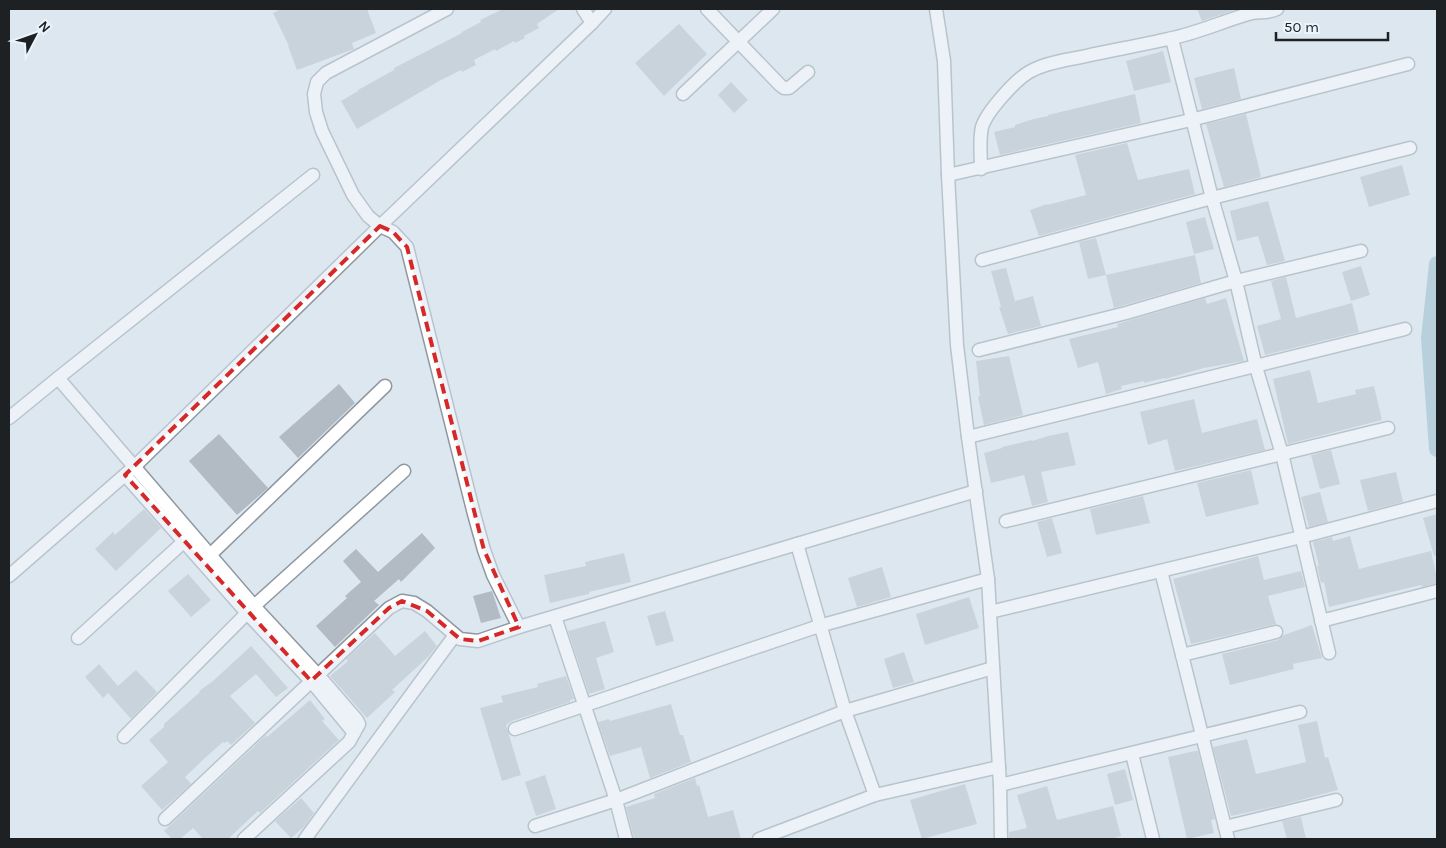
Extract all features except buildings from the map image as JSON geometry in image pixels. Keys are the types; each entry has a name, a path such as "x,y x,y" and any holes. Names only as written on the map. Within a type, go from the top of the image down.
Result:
{"street":[{"path":"447,9 326,73 317,82 314,94 316,112 322,131 353,195 368,216 380,226 393,232 407,246 471,505 484,550 493,576 520,627"},
{"path":"583,9 592,23"},
{"path":"9,576 130,471 605,9"},
{"path":"707,9 784,88 789,88 808,72"},
{"path":"683,94 773,9"},
{"path":"936,9 944,61 957,345 988,579 1000,785 1001,839"},
{"path":"981,168 980,142 984,120 1001,97 1030,71 1050,64 1172,39 1250,13 1269,13 1277,9"},
{"path":"1172,39 1191,120 1236,281 1256,367 1282,454 1329,652"},
{"path":"948,175 1191,120 1408,64"},
{"path":"982,260 1212,198 1410,148"},
{"path":"9,418 313,175"},
{"path":"979,350 1117,316 1236,281 1361,251"},
{"path":"968,436 1405,329"},
{"path":"58,378 130,471 188,538 250,609 359,724 349,742 244,839"},
{"path":"210,555 385,386"},
{"path":"1006,521 1388,428"},
{"path":"124,737 250,609 404,471"},
{"path":"165,819 389,608 402,601 414,603 427,611 460,639 478,641 976,491"},
{"path":"990,612 1301,537 1437,501"},
{"path":"188,538 210,555 250,609"},
{"path":"78,638 188,538"},
{"path":"797,544 819,626 845,711 876,795"},
{"path":"1161,571 1227,833 1336,800"},
{"path":"515,729 819,626 988,579"},
{"path":"1321,621 1437,590"},
{"path":"555,617 616,800 626,839"},
{"path":"1182,655 1276,632"},
{"path":"305,839 455,635"},
{"path":"534,826 616,800 845,711 993,668"},
{"path":"1000,785 1300,712"},
{"path":"1132,754 1152,839"},
{"path":"759,839 876,795 999,767"}],"highlighted area":[{"path":"380,226 393,232 407,247 484,550 519,627 478,641 460,639 427,611 402,601 389,608 311,681 125,475"}],"waterway":[{"path":"1437,264 1429,338 1437,449"}]}
